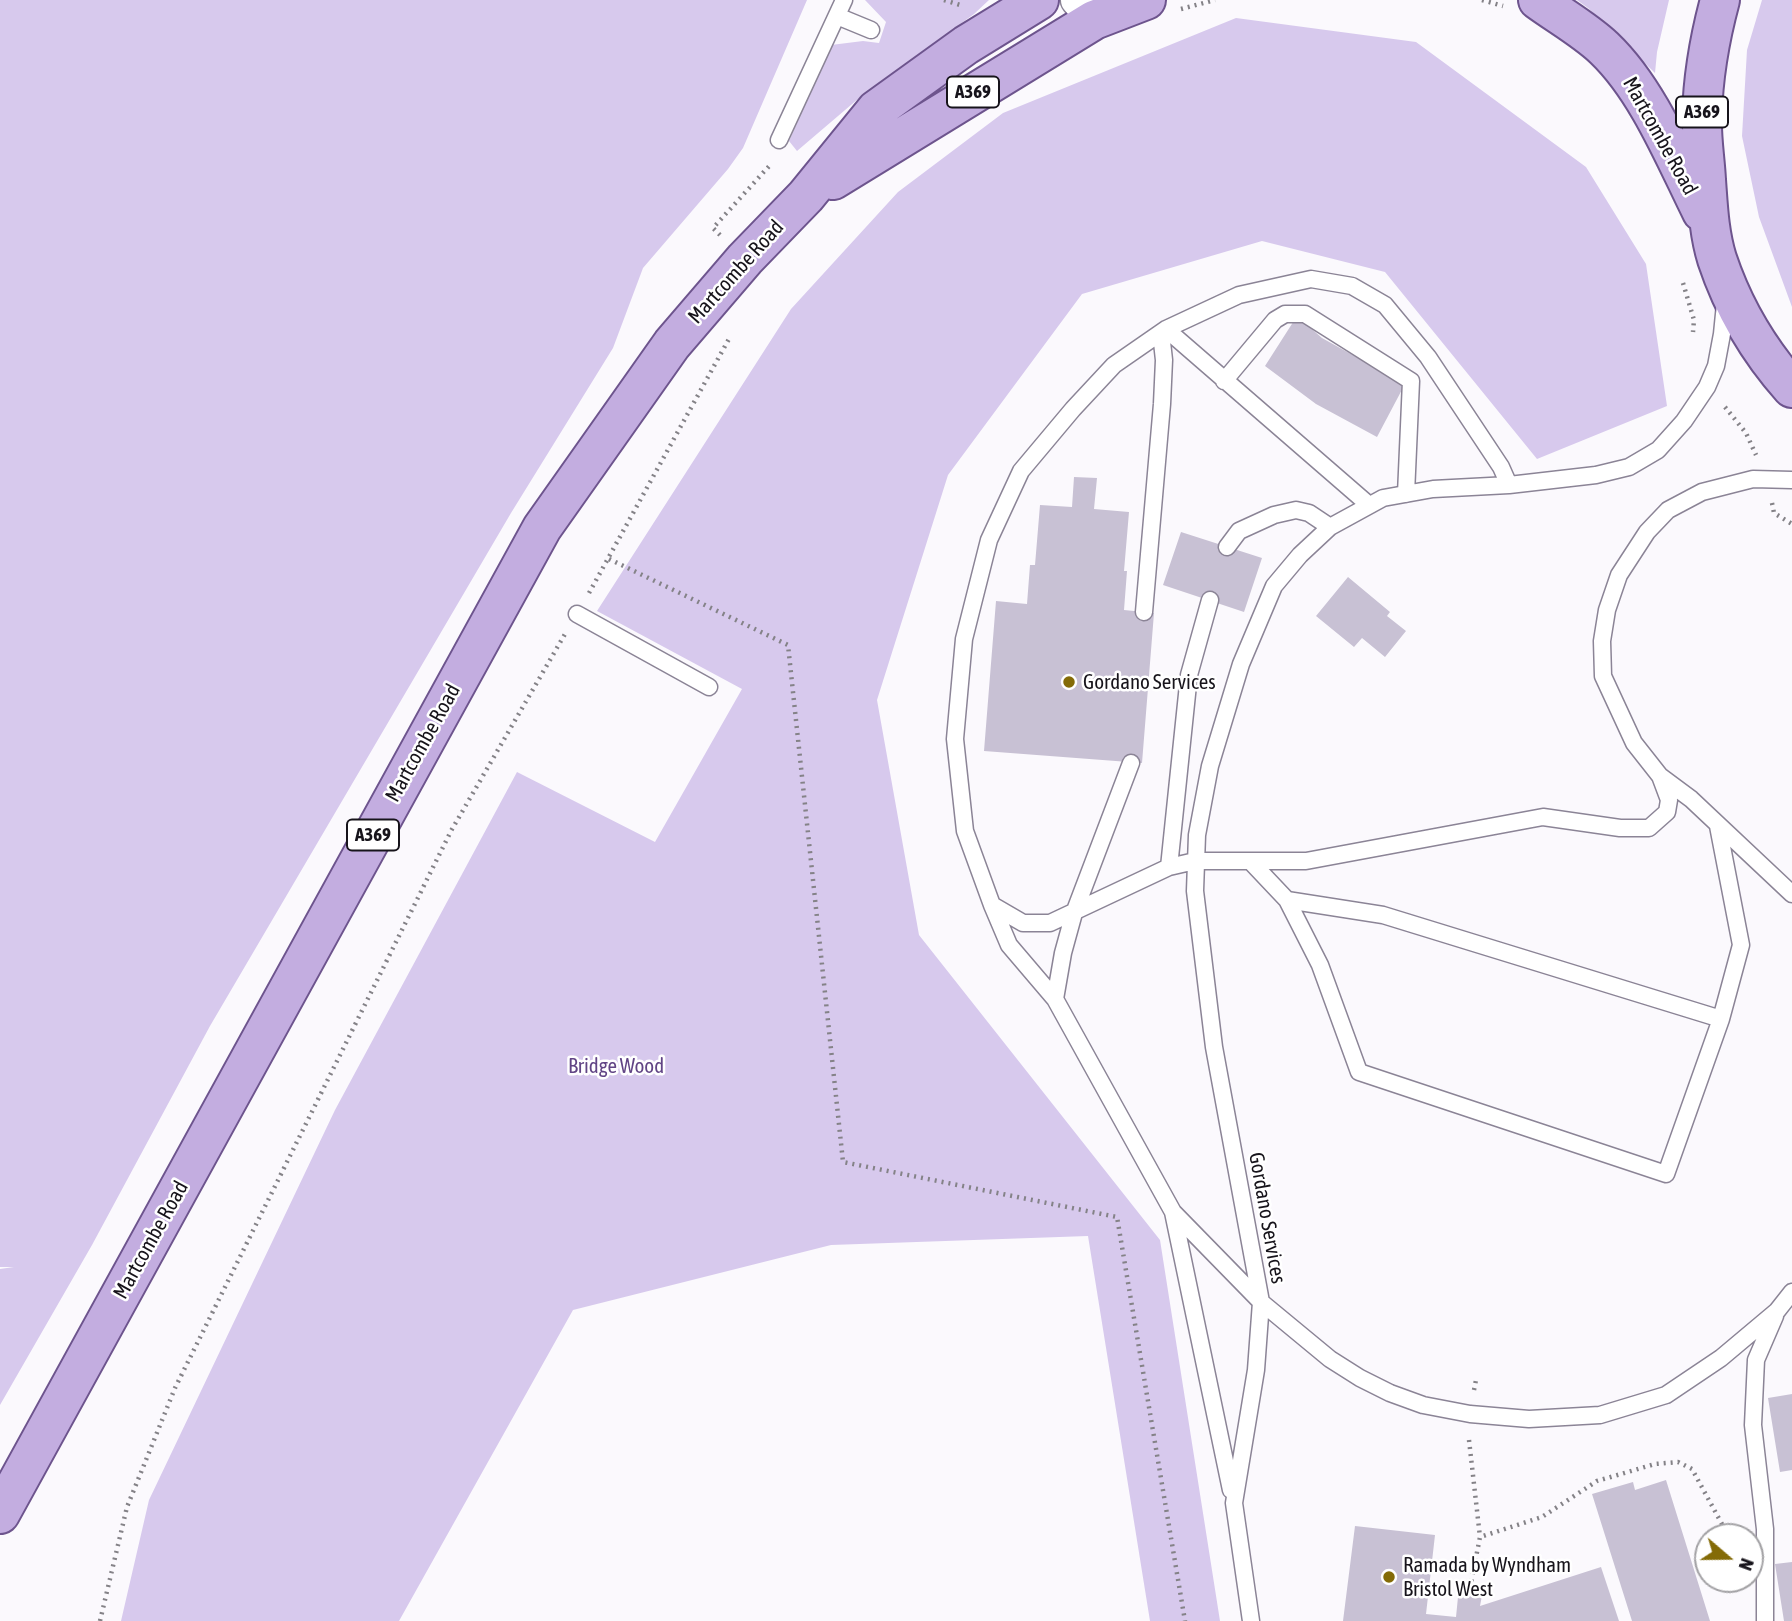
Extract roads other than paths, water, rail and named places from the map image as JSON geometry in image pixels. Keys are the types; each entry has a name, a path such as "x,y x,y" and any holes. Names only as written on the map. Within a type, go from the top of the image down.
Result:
{"main road":[{"name":"Martcombe Road","path":"0,1514 542,528 672,344 745,258 806,196 876,110 966,45 1040,0"},
{"name":"Martcombe Road","path":"806,196 959,100 1056,45 1085,10 1146,0"},
{"name":"A369","path":"1720,0 1710,35 1702,117 1709,226 1717,258 1747,326 1770,363 1792,388"},
{"name":"Martcombe Road","path":"1524,5 1604,48 1631,80 1657,124 1709,226"}],"lane":[{"path":"779,140 844,0"},
{"path":"837,16 871,30"},
{"name":"Gordano Services","path":"1509,485 1501,467 1428,357 1385,305 1352,286 1311,279 1239,295 1163,331 1114,365 1021,471 989,540 964,639 954,739 965,831 1009,945 1055,999 1173,1212 1261,1301 1330,1359 1360,1378 1423,1405 1470,1414 1530,1419 1600,1415 1666,1395 1721,1358 1777,1311 1792,1292"},
{"name":"Gordano Services","path":"1251,1621 1234,1503 1255,1370 1261,1301 1214,1047 1195,891 1197,835 1210,766 1241,664 1274,586 1300,555 1330,527 1369,505 1383,498 1433,489 1509,485 1596,475 1629,467 1658,450 1684,421 1707,387 1716,366 1727,284"},
{"path":"1224,381 1275,320 1285,314 1305,314 1411,381 1406,494"},
{"path":"1163,331 1369,505"},
{"path":"1144,612 1162,404 1163,331"},
{"path":"1792,480 1753,480 1702,492 1668,510 1647,532 1619,575 1607,610 1602,641 1603,676 1634,743 1660,776 1691,799 1792,894"},
{"path":"1227,547 1239,531 1274,515 1296,510 1309,513 1330,527"},
{"path":"1169,867 1189,675 1210,600"},
{"path":"577,614 709,687"},
{"path":"1055,999 1063,953 1074,913 1131,763"},
{"path":"992,905 1023,923 1049,923 1169,867 1195,861 1306,861 1543,817 1620,828 1649,828 1667,812 1669,800 1660,776"},
{"path":"1252,863 1287,900 1320,965 1359,1072 1665,1174 1721,1019 1741,945 1718,826"},
{"path":"1287,900 1383,915 1721,1019"},
{"path":"1173,1212 1234,1503"},
{"path":"1765,1621 1765,1529 1753,1425 1756,1360 1777,1311"}],"place":[{"name":"Gordano Services","path":"1069,682"},
{"name":"Ramada by Wyndham Bristol West","path":"1389,1577"}],"park label":[{"name":"Bridge Wood","path":"616,1066"}]}
